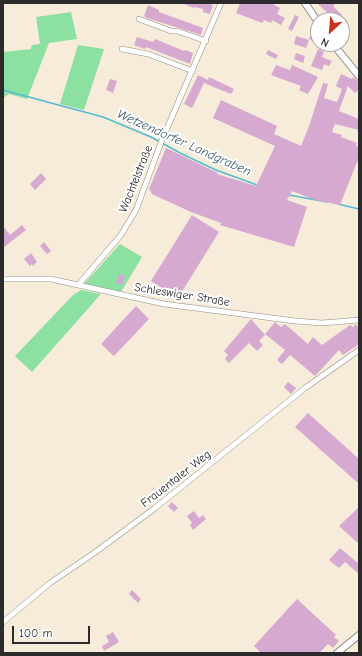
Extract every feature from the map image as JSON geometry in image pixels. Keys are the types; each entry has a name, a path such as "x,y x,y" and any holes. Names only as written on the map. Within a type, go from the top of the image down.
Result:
{"street":[{"name":"Wachtelstraße","path":"79,284 128,226 144,192 162,140 206,41 221,3"},
{"path":"305,3 311,12"},
{"path":"139,19 171,31 177,30 206,41"},
{"path":"122,49 148,54 193,70"},
{"path":"340,52 359,76"},
{"name":"Schleswiger Straße","path":"3,279 41,278 79,284 164,304 295,321 322,323 359,320"},
{"name":"Frauentaler Weg","path":"3,622 50,583 97,551 155,508 305,388 359,350"},
{"path":"337,653 359,635"}],"green space":[{"path":"71,12 77,39 49,43 27,99 9,94 3,98 3,52 31,49 32,45 40,44 36,17"},
{"path":"78,45 104,49 84,110 60,104"},
{"path":"120,244 142,257 121,292 84,284"},
{"path":"81,290 101,294 32,372 15,356 73,295"}],"building":[{"path":"181,3 207,3 213,5 210,14 203,12 203,9 194,8"},
{"path":"240,3 271,3 280,8 277,14 285,18 281,25 272,20 271,23 264,20 262,23 236,13"},
{"path":"317,3 336,3 333,6 339,12 327,12"},
{"path":"148,5 159,10 159,12 203,28 201,35 147,18 144,16"},
{"path":"295,15 299,17 292,31 288,29"},
{"path":"296,36 309,40 306,48 294,44"},
{"path":"137,37 153,42 155,39 184,51 193,53 190,64 146,47 145,49 134,45"},
{"path":"268,50 278,55 276,59 266,54"},
{"path":"317,52 324,52 322,57 332,61 329,66 324,64 322,70 311,66"},
{"path":"296,53 305,56 303,63 294,59"},
{"path":"276,65 290,70 292,65 318,77 308,94 299,90 301,86 271,75"},
{"path":"341,74 352,79 353,77 359,82 359,89 355,93 348,86 339,111 359,119 359,130 335,124 332,132 342,135 341,137 357,143 356,146 359,147 359,163 357,162 340,205 315,200 292,191 287,200 307,207 294,247 220,225 221,223 191,212 152,194 149,189 166,148 218,173 217,174 256,186 275,146 213,118 221,100 277,126 274,134 301,146 323,83 328,84 324,98 337,102 342,89 336,86"},
{"path":"198,75 208,80 209,77 234,89 231,94 204,83 192,108 184,104"},
{"path":"110,79 117,81 113,93 106,90"},
{"path":"41,173 46,179 35,190 30,184"},
{"path":"192,215 219,232 178,298 151,281"},
{"path":"22,225 26,230 3,248 3,226 10,235"},
{"path":"44,242 51,251 47,254 40,246"},
{"path":"31,253 37,262 33,266 32,264 30,266 24,259"},
{"path":"119,274 125,276 122,285 116,283"},
{"path":"136,306 149,319 114,356 101,344"},
{"path":"251,319 265,335 259,341 263,345 257,351 249,343 229,363 225,359 228,355 224,351"},
{"path":"275,322 281,327 285,324 308,344 313,337 322,345 350,325 353,327 356,324 359,328 359,344 343,355 339,350 315,376 290,355 282,364 277,360 285,350 265,334"},
{"path":"288,382 296,388 291,394 284,387"},
{"path":"308,413 359,459 359,484 295,427"},
{"path":"172,502 178,508 174,512 168,506"},
{"path":"359,507 359,544 339,526"},
{"path":"194,511 199,518 203,515 206,519 193,530 190,525 192,523 187,516"},
{"path":"340,548 359,564 359,574 345,562 339,568 329,560"},
{"path":"132,590 141,599 138,603 129,594"},
{"path":"297,599 336,635 334,637 339,641 333,648 328,644 319,653 261,653 254,646"},
{"path":"113,632 119,642 104,651 102,646 109,642 106,636"}],"waterway":[{"name":"Wetzendorfer Landgraben","path":"3,90 103,117 151,137 216,170 257,185"},
{"name":"Wetzendorfer Landgraben","path":"289,195 327,202"},
{"name":"Wetzendorfer Landgraben","path":"338,204 359,209"}]}
